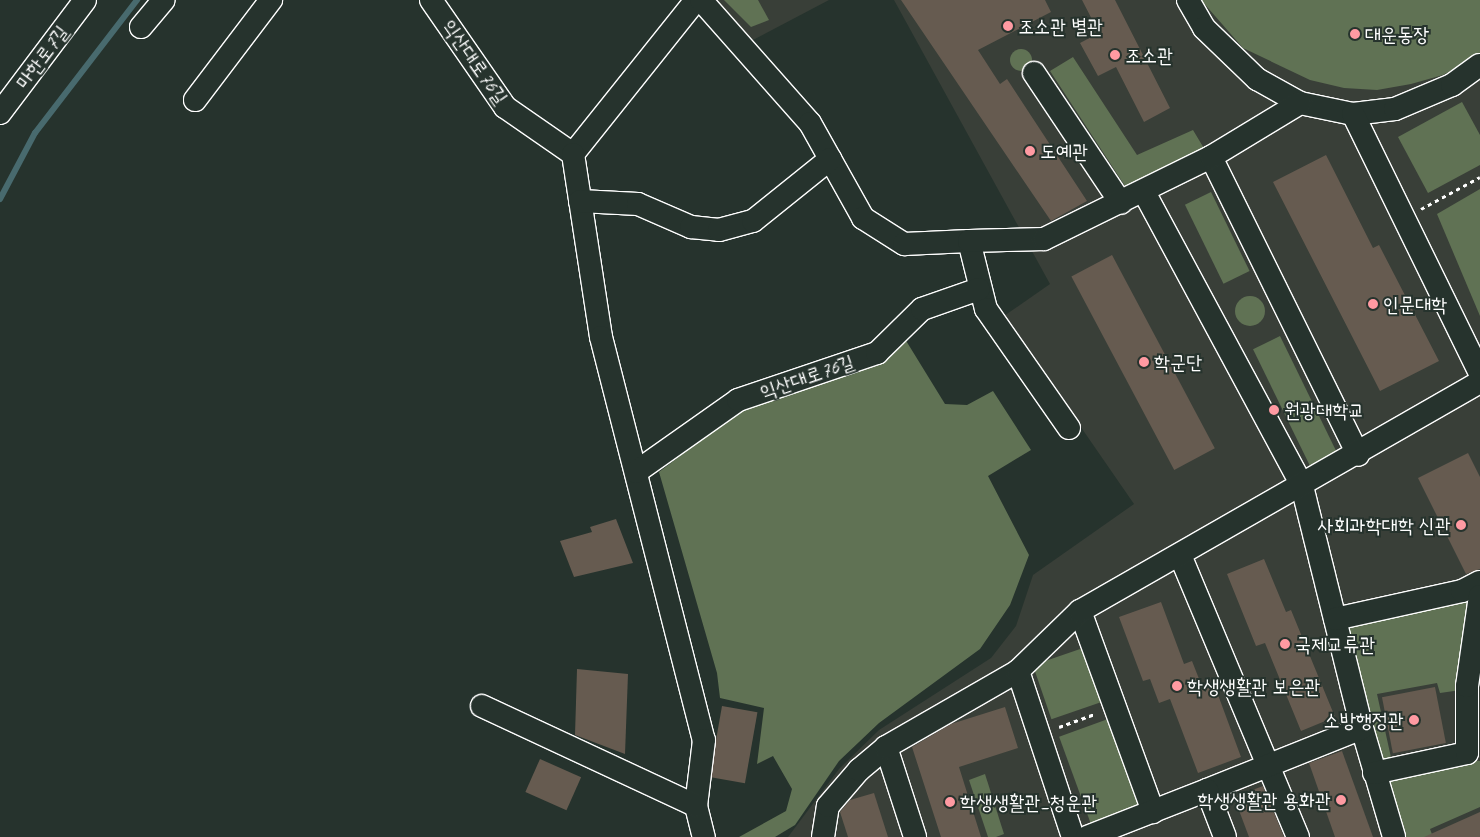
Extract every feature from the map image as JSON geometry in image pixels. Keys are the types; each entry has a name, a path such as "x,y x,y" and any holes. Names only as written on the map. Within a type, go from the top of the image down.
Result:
{"street":[{"name":"마한로7길","path":"0,113 85,0"},
{"path":"141,27 164,0"},
{"path":"195,100 271,0"},
{"name":"익산대로76길","path":"432,0 505,107 573,154"},
{"path":"696,0 573,154 601,337 704,740 696,806 704,837"},
{"path":"701,0 810,122 863,218 904,244 1044,239 1211,158 1300,103"},
{"path":"1188,0 1204,28 1257,79 1300,103 1353,114 1395,110 1452,85 1480,65"},
{"path":"1034,73 1121,203"},
{"path":"1353,114 1403,220 1480,373"},
{"path":"1211,158 1358,455"},
{"path":"580,201 638,204 691,227 719,230 753,221 830,159"},
{"path":"1144,192 1302,486 1362,728 1394,837"},
{"path":"969,241 979,289 986,309 1069,428"},
{"name":"익산대로76길","path":"636,472 738,400 877,353 922,309 979,289"},
{"path":"823,837 828,806 886,747 1018,671 1080,611 1358,455 1480,382"},
{"path":"1180,555 1270,762 1298,837"},
{"path":"1335,619 1462,591 1480,582"},
{"path":"1374,773 1467,753 1467,686 1480,596"},
{"path":"1080,611 1153,812"},
{"path":"1018,671 1074,837"},
{"path":"482,706 696,806"},
{"path":"1087,837 1207,790 1270,762 1362,728"},
{"path":"886,747 914,837"},
{"path":"1207,790 1225,837"}],"path":[{"path":"1403,220 1480,177"},
{"path":"1040,734 1116,706"}],"shaded area":[{"path":"714,0 829,0 753,40"},
{"name":"원광대학교","path":"894,0 1480,0 1480,837 788,837 839,769 879,730 991,658 1016,626 1033,575 1134,504 1004,316 1050,284"}],"green space":[{"path":"724,0 758,0 769,20 751,27"},
{"name":"대운동장","path":"1201,0 1480,0 1480,55 1443,75 1411,84 1377,90 1344,88 1310,80 1243,48"},
{"path":"1021,49 1031,56 1032,60 1025,70 1021,71 1011,64 1010,60 1017,50"},
{"path":"1073,57 1137,155 1193,130 1205,150 1127,189 1050,71"},
{"path":"1462,102 1480,135 1480,165 1428,193 1398,137"},
{"path":"1480,189 1480,316 1437,214"},
{"path":"1211,192 1250,271 1224,284 1185,205"},
{"path":"1250,296 1261,300 1265,311 1261,322 1250,326 1239,322 1235,311 1239,300"},
{"path":"1280,336 1337,453 1310,466 1253,349"},
{"path":"905,339 945,404 967,405 993,391 1031,450 988,476 1029,555 1010,605 980,649 879,723 839,761 795,825 775,837 739,837 786,811 792,789 773,756 757,764 764,708 720,698 717,673 659,472 740,410 882,364"},
{"path":"1475,589 1461,690 1440,693 1437,683 1377,694 1392,762 1378,766 1343,624"},
{"path":"1083,648 1102,702 1051,719 1033,665"},
{"path":"1108,719 1140,807 1091,825 1059,737"},
{"path":"1468,759 1480,761 1480,807 1430,829 1433,837 1400,837 1382,778"},
{"path":"985,774 1004,834 996,837 988,837 969,780"}],"building":[{"path":"901,0 1045,0 1051,12 978,50 1000,84 1007,79 1087,201 1051,221"},
{"name":"조소관","path":"1082,0 1115,0 1170,108 1144,122 1116,67 1098,76 1080,43 1099,33"},
{"name":"인문대학","path":"1326,155 1373,248 1379,245 1439,361 1380,391 1273,182"},
{"name":"학군단","path":"1112,255 1215,448 1174,470 1071,277"},
{"name":"사회과학대학 신관","path":"1468,453 1480,477 1480,569 1466,574 1418,478"},
{"path":"616,519 633,563 574,577 560,541 592,532 590,527"},
{"name":"국제교류관","path":"1264,559 1286,612 1291,610 1335,717 1301,731 1265,643 1256,646 1227,574"},
{"name":"학생생활관 보은관","path":"1161,602 1184,664 1192,661 1203,689 1214,684 1241,757 1198,773 1170,699 1159,703 1150,679 1143,681 1119,617"},
{"path":"577,669 628,674 625,754 575,735"},
{"name":"소방행정관","path":"1435,687 1446,743 1393,753 1382,697"},
{"path":"722,706 757,712 745,783 709,777"},
{"name":"학생생활관_청운관","path":"1005,707 1018,748 959,767 981,837 941,837 912,747 951,724"},
{"name":"학생생활관 용화관","path":"1342,751 1373,837 1335,837 1309,763"},
{"path":"540,759 581,777 566,810 525,792"},
{"path":"1263,786 1284,837 1249,837 1234,797"},
{"path":"874,793 888,837 848,837 840,812 850,800"},
{"path":"1480,812 1480,837 1424,837"}],"waterway":[{"path":"0,199 35,133 137,0"}],"place":[{"name":"조소관 별관","path":"1008,26"},
{"name":"대운동장","path":"1355,34"},
{"name":"조소관","path":"1115,55"},
{"name":"도예관","path":"1030,151"},
{"name":"인문대학","path":"1373,304"},
{"name":"학군단","path":"1144,362"},
{"name":"원광대학교","path":"1274,410"},
{"name":"사회과학대학 신관","path":"1461,525"},
{"name":"국제교류관","path":"1285,644"},
{"name":"학생생활관 보은관","path":"1177,686"},
{"name":"소방행정관","path":"1414,720"},
{"name":"학생생활관 용화관","path":"1341,800"},
{"name":"학생생활관_청운관","path":"950,802"}]}
